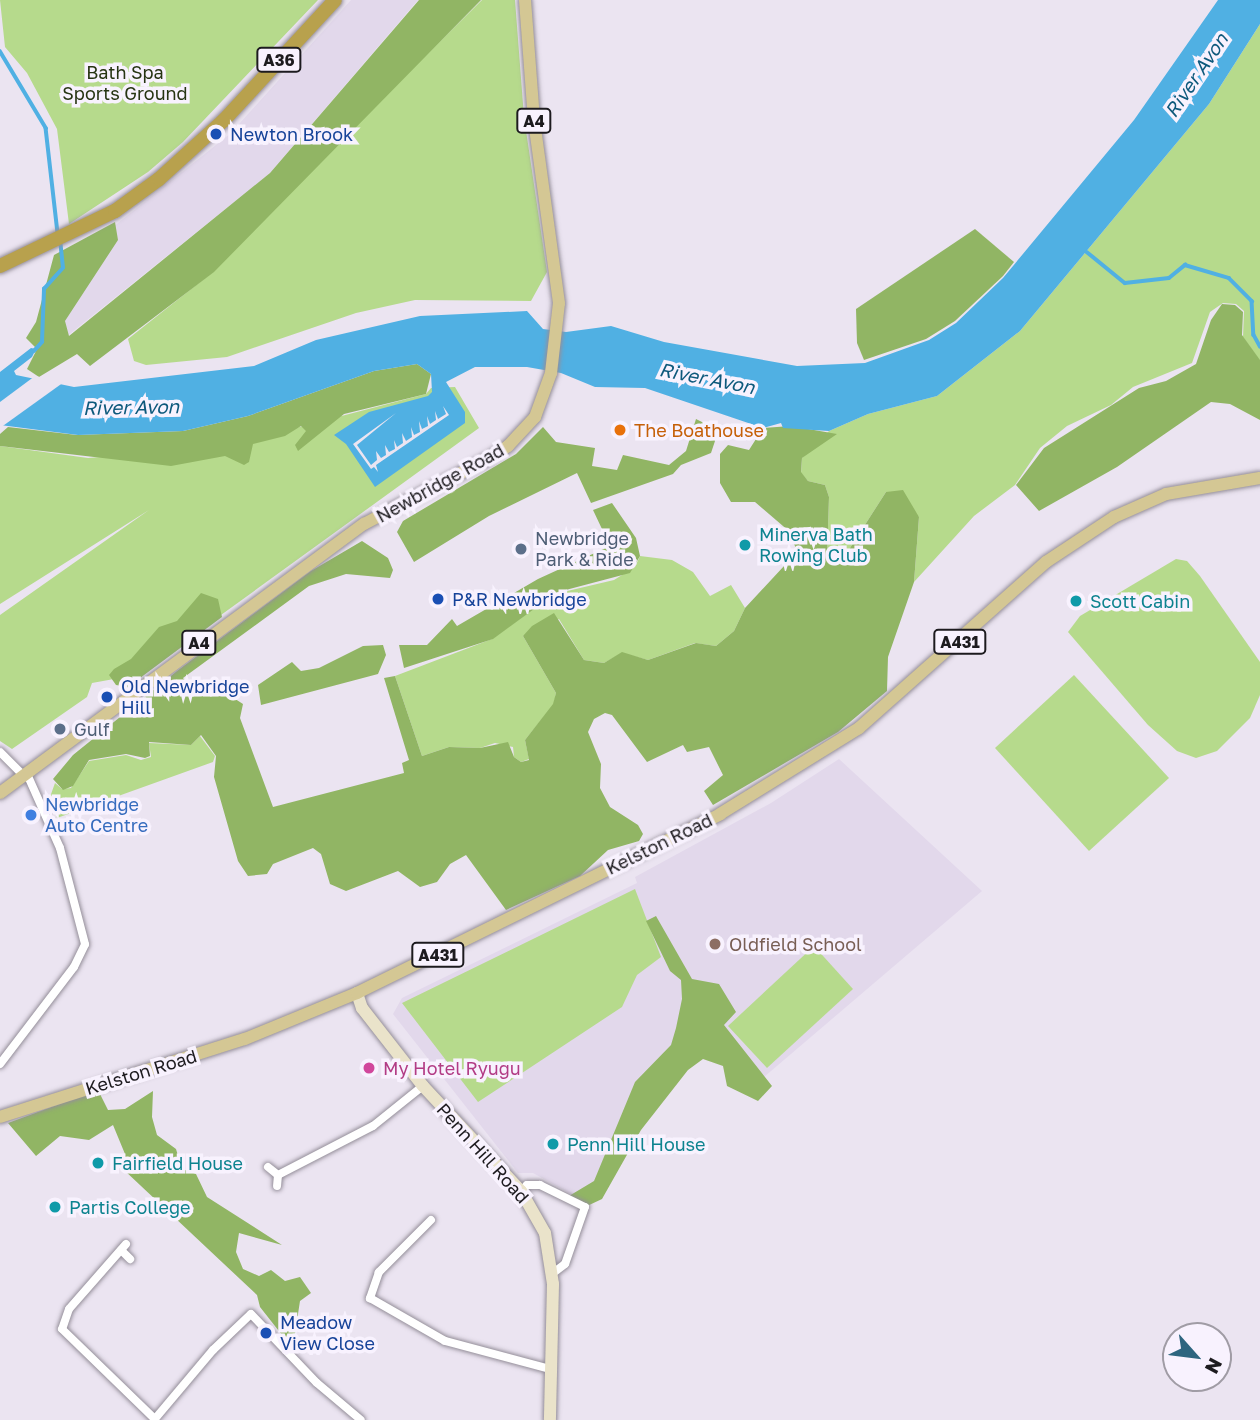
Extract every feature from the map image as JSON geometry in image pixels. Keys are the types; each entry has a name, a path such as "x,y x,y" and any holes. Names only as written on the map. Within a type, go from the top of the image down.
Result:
{"highway":[{"name":"A36","path":"0,266 43,248 115,211 195,148 335,0"}],"main road":[{"name":"Newbridge Road","path":"0,793 27,777 186,653 364,524 398,510 508,446 535,417 551,373 559,303 534,120 525,0"},
{"name":"Kelston Road","path":"0,1117 245,1039 357,993 783,778 887,706 1046,562 1114,517 1166,494 1260,478"}],"street":[{"path":"0,752 27,777 60,848 85,944 74,967 0,1064"},
{"name":"Penn Hill Road","path":"357,993 362,1008 423,1086 521,1191 545,1233 553,1273 550,1420"},
{"path":"278,1175 373,1126 423,1086"},
{"path":"268,1167 278,1175"},
{"path":"277,1186 278,1175"},
{"path":"521,1191 527,1185 540,1185 585,1207 565,1264 553,1273"},
{"path":"431,1220 379,1272 370,1298 445,1341 550,1369"},
{"path":"130,1259 123,1247 69,1309 62,1329 154,1420 247,1316 258,1317 293,1360 361,1420"}],"shaded area":[{"path":"351,0 418,0 269,174 61,341 56,333 103,235 231,133"},
{"name":"Oldfield School","path":"839,759 982,891 764,1077 700,1027 584,1201 533,1173 518,1173 393,1014 402,998 637,883 635,877 771,803"}],"green space":[{"name":"Bath Spa Sports Ground","path":"0,0 318,0 183,142 148,172 69,224 57,129 27,73 5,47"},
{"path":"419,0 481,0 214,272 90,366 77,354 39,377 27,369 37,349 26,338 36,322 54,255 115,222 118,240 65,321 69,336 270,173"},
{"path":"482,0 515,0 524,117 547,272 531,301 415,300 356,313 227,357 146,365 134,361 128,339 214,271 315,165"},
{"path":"1260,24 1260,361 1243,337 1244,311 1236,304 1223,303 1210,312 1192,363 1133,387 1111,405 1067,426 1040,448 1015,485 974,516 914,582 919,517 886,492 843,559 827,559 829,497 825,485 808,481 801,473 802,458 829,431 868,414 937,396 1020,331 1209,104"},
{"path":"975,229 1014,262 1003,276 955,321 926,339 864,360 857,343 856,309"},
{"path":"1222,304 1235,305 1243,312 1242,335 1260,360 1260,420 1230,404 1211,402 1117,467 1039,511 1016,485 1044,448 1139,388 1166,381 1196,364 1211,320"},
{"path":"417,364 431,374 426,394 344,414 298,451 295,445 306,431 301,426 285,436 253,444 249,462 244,465 225,456 171,466 0,446 0,434 8,427 77,435 183,431 248,416 374,371"},
{"path":"455,387 479,428 221,615 114,679 92,683 87,697 12,749 0,741 0,615 149,510 0,604 0,446 88,458 184,451 253,439 426,394 431,388"},
{"path":"696,419 710,426 715,441 711,453 681,465 673,474 591,503 577,473 489,516 414,562 397,532 403,521 516,454 543,427 556,442 595,448 592,466 617,470 623,455 669,465 686,451"},
{"path":"791,426 837,434 802,458 801,472 808,481 825,485 829,497 827,559 843,559 886,492 903,490 919,517 914,582 888,657 887,691 838,732 713,805 704,791 723,775 709,747 687,752 683,745 647,762 612,715 605,713 594,719 588,732 601,764 600,788 610,807 638,825 643,834 639,841 608,850 580,876 506,910 466,855 450,864 437,882 420,887 398,871 346,891 330,884 321,854 313,848 273,864 267,874 248,876 238,861 214,777 216,756 201,735 191,745 149,742 150,756 145,758 126,754 89,760 73,786 63,790 53,779 73,755 177,671 311,571 362,541 388,558 393,570 390,578 346,574 309,586 183,678 196,696 207,688 213,696 229,695 243,704 240,718 273,807 404,773 402,763 409,760 384,678 395,676 422,756 449,747 480,748 508,742 514,757 521,762 529,760 525,740 553,704 556,693 523,636 532,626 554,613 584,660 604,663 622,652 648,660 696,643 716,646 734,631 745,608 797,552 790,532 755,502 731,502 720,483 720,454 728,445 749,450 763,428"},
{"path":"612,503 636,538 640,556 630,573 543,596 545,601 493,639 404,668 399,645 427,645 452,619 457,626 538,579 610,546 593,510"},
{"path":"640,556 672,560 693,572 710,596 731,585 745,608 734,631 716,646 695,643 648,660 622,653 604,663 584,660 559,619 523,636 556,693 554,704 525,740 529,759 521,762 514,757 513,747 495,743 480,748 449,747 422,756 395,676 492,639 545,600 542,597 614,580 635,567"},
{"path":"1176,559 1187,561 1200,576 1260,662 1260,695 1250,718 1217,751 1196,758 1177,751 1148,725 1068,632 1080,616"},
{"path":"201,593 218,599 222,617 128,687 116,685 109,675 114,669 131,659 159,627 177,621"},
{"path":"383,645 386,655 378,674 261,705 258,685 292,662 301,671 319,668 363,646"},
{"path":"1074,675 1169,778 1089,851 995,748"},
{"path":"200,736 215,756 213,762 57,818 50,797 55,783 62,789 71,788 89,761 126,755 141,760 151,757 149,743 191,745"},
{"path":"635,889 661,957 637,975 622,1007 478,1102 402,1003"},
{"path":"656,916 692,979 719,984 736,1012 724,1025 772,1086 758,1101 727,1086 723,1066 703,1059 688,1070 641,1130 602,1199 585,1207 569,1196 594,1181 635,1082 671,1045 676,1028 682,999 681,980 670,971 646,921"},
{"path":"814,946 853,989 767,1068 728,1026"},
{"path":"98,1090 108,1110 125,1109 153,1091 152,1117 157,1135 176,1149 182,1169 196,1174 207,1197 282,1245 239,1233 236,1252 243,1269 259,1276 271,1270 285,1281 300,1277 311,1293 300,1301 294,1340 282,1335 260,1307 257,1295 124,1170 125,1154 113,1125 89,1140 60,1136 36,1156 8,1123"}],"water":[{"name":"River Avon","path":"1218,0 1260,0 1260,24 1209,104 1020,331 937,396 868,414 829,431 783,428 781,423 763,428 645,388 595,387 561,373 527,367 475,367 446,382 465,412 465,423 375,487 346,444 334,435 369,412 428,396 432,392 431,374 417,364 374,371 248,416 183,431 78,435 0,425 0,372 31,348 36,349 32,357 14,371 16,375 74,387 254,366 316,340 420,316 527,311 543,329 566,332 611,326 664,342 797,366 865,363 929,340 956,323 1003,278 1134,120"}],"pier":[{"path":"35,376 64,382 0,428 0,402"},
{"path":"443,406 449,415 376,465 378,472 374,467 371,469 353,444 396,413 357,445 371,465 377,460 376,451 381,458 386,455 385,445 389,452 395,449 394,440 397,447 403,443 402,433 406,441 412,437 411,427 414,435 420,432 419,421 422,429 428,426 427,416 430,424 436,420 435,411 438,419 446,414"}],"waterway":[{"name":"Newton Brook","path":"0,51 46,128 58,234"},
{"name":"Newton Brook","path":"34,351 42,342 44,289 63,268 60,241"},
{"path":"1087,252 1125,283 1169,278 1185,265 1229,278 1252,301 1254,335 1260,346"}],"place":[{"name":"Newton Brook","path":"216,134"},
{"name":"The Boathouse","path":"620,430"},
{"name":"Minerva Bath Rowing Club","path":"745,545"},
{"name":"Newbridge Park & Ride","path":"521,549"},
{"name":"P&R Newbridge","path":"438,599"},
{"name":"Scott Cabin","path":"1076,601"},
{"name":"Old Newbridge Hill","path":"107,697"},
{"name":"Gulf","path":"60,729"},
{"name":"Newbridge Auto Centre","path":"31,815"},
{"name":"Oldfield School","path":"715,944"},
{"name":"My Hotel Ryugu","path":"369,1068"},
{"name":"Penn Hill House","path":"553,1144"},
{"name":"Fairfield House","path":"98,1163"},
{"name":"Partis College","path":"55,1207"},
{"name":"Meadow View Close","path":"266,1333"}]}
